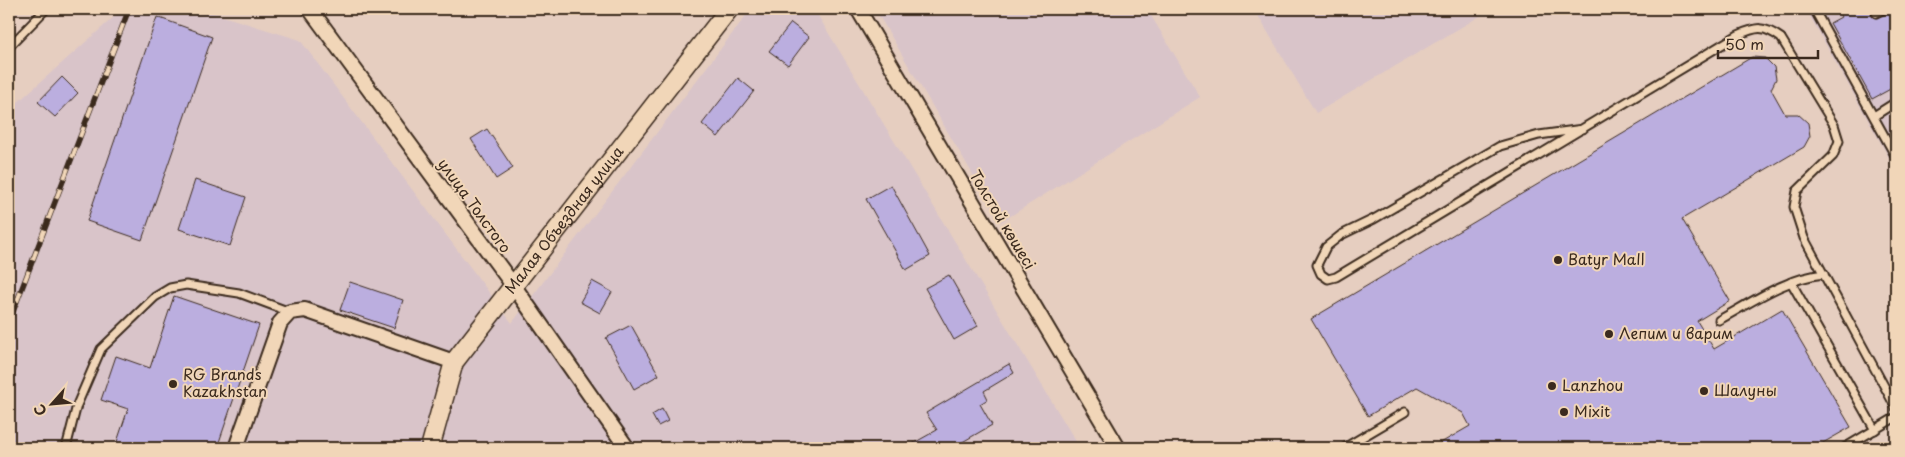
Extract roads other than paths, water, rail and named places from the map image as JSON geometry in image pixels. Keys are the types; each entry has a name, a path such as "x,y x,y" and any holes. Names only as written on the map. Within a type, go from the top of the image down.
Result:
{"street":[{"name":"улица Толстого","path":"310,9 512,285 627,448"},
{"name":"Малая Объездная улица","path":"430,448 454,362 512,285 729,9"},
{"name":"Толстой көшесі","path":"858,9 1118,448"},
{"path":"236,448 280,323 290,312 305,310 454,362"}],"lane":[{"path":"9,46 46,9"},
{"path":"1814,9 1896,157"},
{"path":"1876,13 1884,9"},
{"path":"1582,129 1539,135 1500,146 1341,236 1326,247 1322,253 1317,265 1321,274 1328,279 1336,277 1582,129 1738,35 1755,28 1768,29 1781,38 1834,125 1838,141 1833,156 1797,191 1794,207 1804,238 1896,408"},
{"path":"1874,116 1896,102"},
{"path":"1719,320 1791,282 1806,276 1824,274"},
{"path":"1791,282 1875,430"},
{"path":"66,448 77,405 100,349 155,297 170,288 186,285 238,293 290,312"},
{"path":"1344,448 1405,412"},
{"path":"1844,448 1896,417"}],"railway":[{"path":"9,322 129,9"}],"place":[{"name":"Batyr Mall","path":"1558,260"},
{"name":"Лепим и варим","path":"1609,334"},
{"name":"RG Brands Kazakhstan","path":"173,384"},
{"name":"Lanzhou","path":"1552,386"},
{"name":"Шалуны","path":"1704,391"},
{"name":"Mixit","path":"1564,412"}]}
